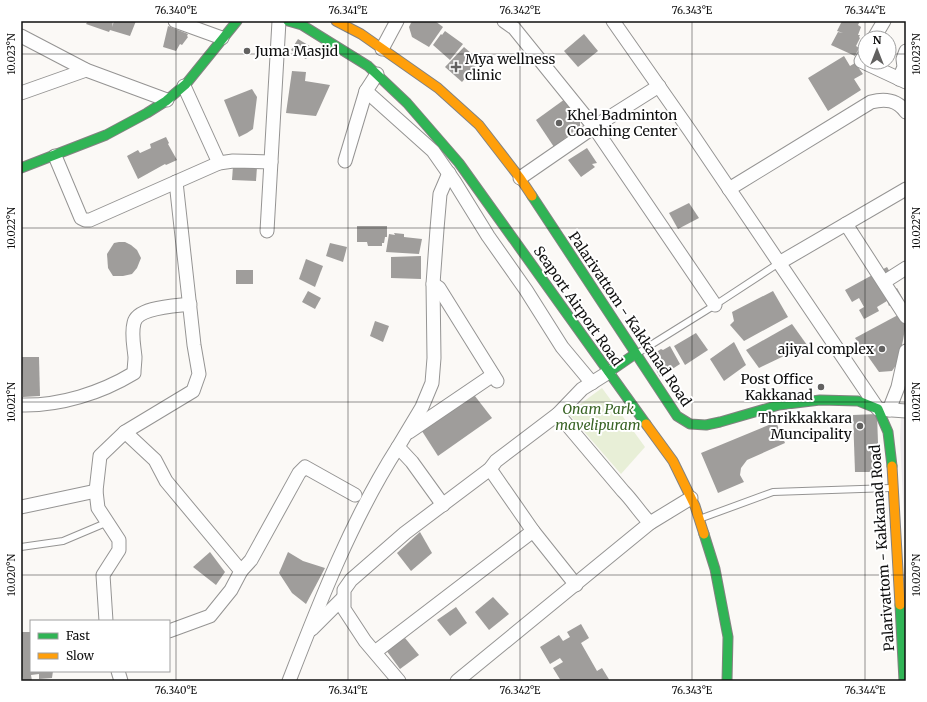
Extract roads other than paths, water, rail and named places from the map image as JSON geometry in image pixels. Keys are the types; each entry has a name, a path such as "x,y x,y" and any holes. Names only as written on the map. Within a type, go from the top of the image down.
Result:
{"main road":[{"path":"21,168 105,136 149,112 167,100 184,86 237,21"},
{"name":"Seaport Airport Road","path":"288,21 302,25 368,66 407,103 459,163 673,462 695,506 715,569 728,637 727,681"},
{"name":"Palarivattom - Kakkanad Road","path":"336,21 361,34 438,88 479,125 520,178 635,354 677,416 683,422 691,425 709,424 764,408 818,400 860,401 884,410 888,432 893,488 904,681"},
{"path":"609,372 635,354"}],"street":[{"path":"175,21 222,38"},
{"path":"267,231 279,21"},
{"path":"382,49 397,21"},
{"path":"504,21 514,28 594,128 715,305"},
{"path":"613,21 779,263 884,410"},
{"path":"879,30 884,21"},
{"path":"21,36 86,70 167,100"},
{"path":"878,70 902,81 904,67 903,59 906,51"},
{"path":"21,93 86,70"},
{"path":"345,161 366,91 377,74"},
{"path":"184,86 219,163"},
{"path":"520,178 659,86"},
{"path":"366,91 433,151 449,173 488,236 526,290 562,347 592,383"},
{"path":"729,189 872,102 887,100 895,102 901,105 906,112"},
{"path":"55,156 81,218 85,220 90,220 219,163 233,161 271,162"},
{"path":"289,681 344,546 381,473 422,407 432,383 434,358 433,284 440,194 449,173"},
{"path":"106,620 103,575 120,550 120,540 98,508 96,491 100,456 125,432 193,391 199,374 176,182"},
{"path":"779,263 906,189"},
{"path":"846,224 906,317"},
{"path":"884,282 906,268"},
{"path":"402,441 495,378 439,288 433,284"},
{"path":"21,406 73,400 119,382 134,372 134,321 141,313 159,308 190,304"},
{"path":"884,410 898,387 906,351"},
{"path":"399,681 365,641 344,609 344,590 351,580 405,533 490,469 496,461 558,414 582,389 609,372"},
{"path":"884,410 906,411"},
{"path":"558,414 650,524"},
{"path":"125,432 155,460 166,481 241,571"},
{"path":"402,441 412,462 443,505"},
{"path":"170,631 210,616 230,590 241,571 251,560 299,473 304,467 355,495"},
{"path":"490,469 533,531 576,585"},
{"path":"21,507 96,491"},
{"path":"457,681 650,524 691,498"},
{"path":"375,652 533,531"},
{"path":"308,632 343,598"}],"lane":[{"path":"635,354 715,305 779,263"},
{"path":"699,520 773,492 893,488"},
{"path":"21,547 63,541 108,522"}],"place":[{"name":"Juma Masjid","path":"247,51"},
{"name":"Mya wellness clinic","path":"456,67"},
{"name":"Khel Badminton Coaching Center","path":"559,123"},
{"name":"ajiyal complex","path":"882,349"},
{"name":"Post Office Kakkanad","path":"821,387"},
{"name":"Thrikkakkara Muncipality","path":"860,426"}],"park label":[{"name":"Onam Park mavelipuram","path":"598,418"}]}
